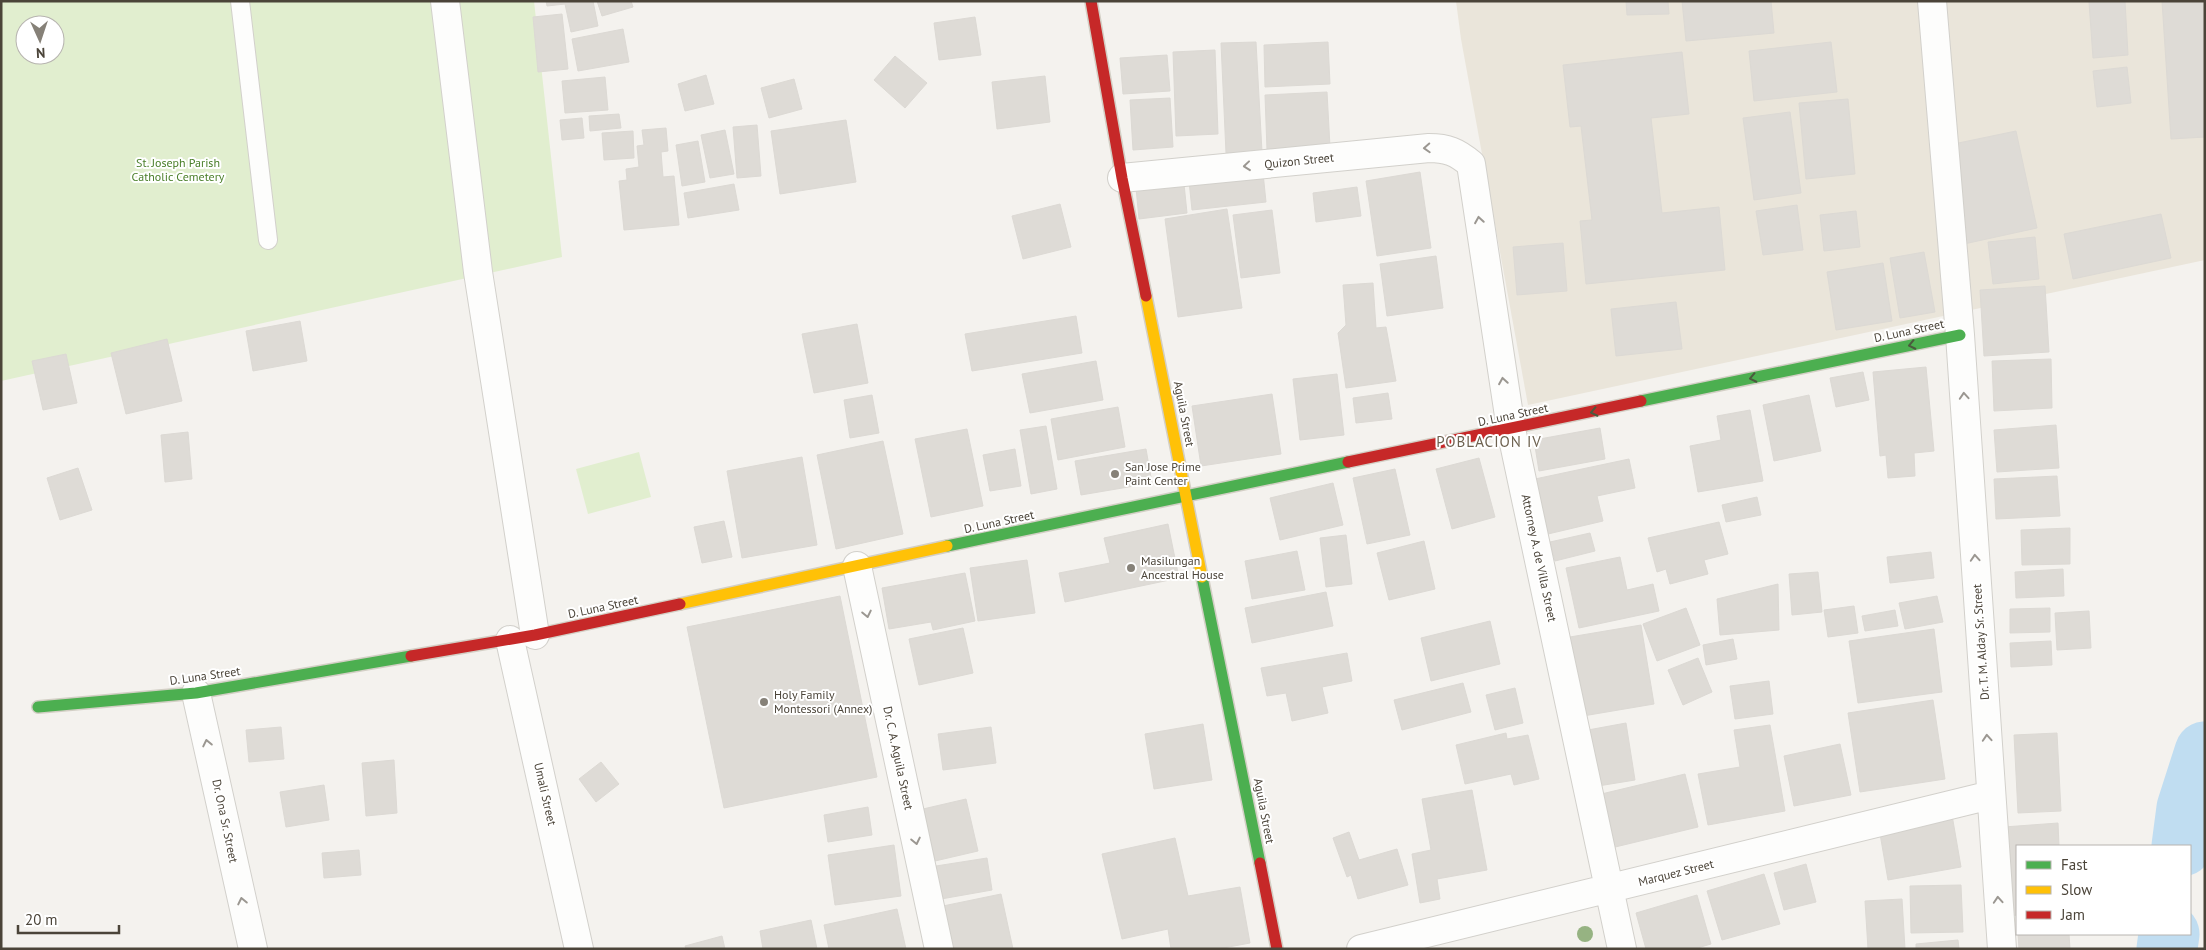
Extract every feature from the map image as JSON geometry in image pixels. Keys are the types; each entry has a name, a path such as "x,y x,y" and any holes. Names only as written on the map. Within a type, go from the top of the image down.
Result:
{"street":[{"name":"Umali Street","path":"445,1 522,638 579,949"},
{"name":"Aguila Street","path":"1091,1 1122,178 1277,949"},
{"name":"Dr. T. M. Alday Sr. Street","path":"1932,1 1960,334 2002,949"},
{"name":"Quizon Street","path":"1122,178 1429,148 1446,148 1459,154 1470,164"},
{"name":"Attorney A. de Villa Street","path":"1470,164 1511,429 1622,949"},
{"name":"D. Luna Street","path":"38,707 196,693 522,638 1186,495 1511,429 1960,334"},
{"name":"Dr. C. A. Aguila Street","path":"856,566 939,949"},
{"name":"Dr. Ona Sr. Street","path":"196,693 253,949"},
{"name":"Marquez Street","path":"1361,949 1991,795"}],"lane":[{"path":"240,1 268,240"}],"shaded area":[{"path":"1456,1 2205,1 2205,260 1528,405 1461,39"}],"green space":[{"name":"St. Joseph Parish Catholic Cemetery","path":"1,1 534,1 562,257 1,381"},
{"path":"639,452 651,497 588,514 576,469"}],"building":[{"path":"546,1 593,1 598,26 571,32 565,4 547,6"},
{"path":"597,1 631,1 633,7 602,16"},
{"path":"1626,1 1668,1 1669,14 1627,15"},
{"path":"1682,1 1771,1 1774,33 1686,41"},
{"path":"2125,1 2128,55 2093,58 2089,2"},
{"path":"2162,1 2205,1 2205,137 2171,139"},
{"path":"562,14 568,69 538,72 533,17"},
{"path":"975,17 981,55 939,60 934,23"},
{"path":"623,29 629,62 578,71 572,39"},
{"path":"1256,42 1262,152 1226,153 1221,43"},
{"path":"1328,42 1330,84 1265,87 1264,45"},
{"path":"1831,42 1837,92 1754,101 1749,51"},
{"path":"1215,50 1218,134 1176,136 1173,52"},
{"path":"1682,52 1689,114 1651,118 1662,213 1719,207 1725,270 1586,284 1580,221 1592,220 1581,126 1570,127 1563,65"},
{"path":"1167,55 1170,91 1123,94 1120,58"},
{"path":"895,56 927,83 905,108 874,80"},
{"path":"2127,67 2131,103 2097,107 2093,71"},
{"path":"706,75 714,104 685,111 678,84"},
{"path":"1045,76 1050,122 997,129 992,82"},
{"path":"605,77 608,110 565,113 562,81"},
{"path":"794,79 802,109 769,118 761,88"},
{"path":"1327,92 1330,147 1267,150 1265,95"},
{"path":"1170,98 1173,147 1133,150 1130,100"},
{"path":"1848,99 1855,174 1806,179 1799,103"},
{"path":"1790,112 1801,193 1754,200 1743,118"},
{"path":"619,114 621,128 590,131 589,116"},
{"path":"582,118 584,138 562,140 560,120"},
{"path":"846,120 856,182 780,194 771,131"},
{"path":"757,125 761,176 737,178 733,127"},
{"path":"666,128 668,151 661,152 663,177 674,176 679,225 624,230 619,181 627,180 626,169 639,167 637,146 644,145 642,130"},
{"path":"725,130 734,174 710,178 701,135"},
{"path":"633,131 634,158 604,160 602,133"},
{"path":"2016,131 2037,228 1964,244 1944,146"},
{"path":"698,141 705,182 682,186 676,145"},
{"path":"1420,172 1431,248 1377,256 1366,181"},
{"path":"1263,173 1266,202 1192,210 1189,181"},
{"path":"734,184 739,210 688,218 684,193"},
{"path":"1184,184 1187,213 1139,219 1136,188"},
{"path":"1357,187 1361,216 1316,222 1313,193"},
{"path":"1060,204 1071,247 1023,259 1012,216"},
{"path":"1797,205 1803,250 1763,255 1756,211"},
{"path":"1227,209 1242,308 1178,317 1165,219"},
{"path":"1272,210 1280,273 1241,278 1233,215"},
{"path":"1856,211 1860,247 1824,251 1820,215"},
{"path":"2161,214 2171,258 2073,279 2064,234"},
{"path":"2035,237 2039,279 1993,284 1988,242"},
{"path":"1563,243 1567,291 1517,295 1513,247"},
{"path":"1924,252 1935,312 1900,318 1890,258"},
{"path":"1436,256 1443,308 1387,316 1380,264"},
{"path":"1883,263 1892,321 1836,330 1827,272"},
{"path":"1373,283 1376,328 1386,327 1396,381 1346,388 1338,333 1346,325 1343,285"},
{"path":"2045,286 2049,352 1984,356 1980,290"},
{"path":"1676,302 1682,349 1616,356 1611,309"},
{"path":"1076,316 1082,353 972,371 965,334"},
{"path":"300,321 307,361 253,371 246,331"},
{"path":"857,324 868,383 814,393 802,334"},
{"path":"167,339 182,401 126,414 111,353"},
{"path":"66,354 77,403 43,410 32,361"},
{"path":"2051,359 2052,408 1994,411 1992,361"},
{"path":"1096,361 1103,400 1030,413 1022,374"},
{"path":"1926,367 1934,451 1914,453 1915,476 1888,478 1886,455 1880,456 1873,372"},
{"path":"1863,372 1869,400 1836,407 1830,378"},
{"path":"1337,374 1344,435 1300,440 1293,379"},
{"path":"1388,393 1392,419 1356,423 1353,398"},
{"path":"1272,394 1281,454 1201,466 1192,406"},
{"path":"872,395 879,433 850,438 844,400"},
{"path":"1809,395 1821,451 1774,461 1763,405"},
{"path":"1118,407 1125,447 1058,460 1051,419"},
{"path":"1750,410 1763,481 1698,492 1690,446 1721,440 1717,416"},
{"path":"2056,425 2059,468 1997,472 1994,430"},
{"path":"1046,426 1057,489 1031,494 1020,430"},
{"path":"1600,428 1605,459 1539,471 1534,440"},
{"path":"967,429 983,506 931,517 915,439"},
{"path":"188,432 192,479 165,482 161,435"},
{"path":"883,441 903,534 836,549 817,455"},
{"path":"1015,449 1021,486 990,491 983,455"},
{"path":"1146,449 1152,483 1081,495 1075,461"},
{"path":"802,457 817,545 742,558 727,471"},
{"path":"1479,458 1495,517 1452,529 1436,469"},
{"path":"1629,459 1635,488 1597,496 1603,521 1548,534 1535,479"},
{"path":"78,468 92,510 60,520 47,478"},
{"path":"1395,469 1410,535 1367,544 1353,478"},
{"path":"2057,476 2060,516 1996,519 1994,479"},
{"path":"1333,483 1343,525 1280,540 1270,498"},
{"path":"1757,497 1761,515 1726,522 1722,505"},
{"path":"724,521 732,557 702,563 694,527"},
{"path":"1719,522 1728,554 1704,560 1708,574 1670,584 1666,569 1657,572 1648,538"},
{"name":"Masilungan Ancestral House","path":"1168,524 1179,578 1065,602 1059,573 1110,563 1104,538"},
{"path":"2070,528 2070,564 2022,565 2021,530"},
{"path":"1590,533 1595,551 1555,561 1550,542"},
{"path":"1346,535 1352,584 1326,587 1320,538"},
{"path":"1424,541 1435,589 1389,600 1377,553"},
{"path":"1297,551 1305,590 1252,599 1245,561"},
{"path":"1931,552 1934,578 1890,583 1887,557"},
{"path":"1620,557 1627,590 1653,584 1659,611 1579,628 1566,568"},
{"path":"1027,560 1035,613 978,621 970,568"},
{"path":"2063,569 2064,596 2016,598 2015,572"},
{"path":"1818,572 1822,612 1792,615 1789,574"},
{"path":"965,573 975,621 933,630 931,622 889,629 882,588"},
{"path":"1778,584 1779,630 1720,635 1717,599"},
{"path":"1326,592 1333,626 1252,643 1245,608"},
{"path":"840,596 877,777 724,808 687,627"},
{"path":"1937,596 1943,622 1905,629 1899,603"},
{"path":"1854,606 1858,633 1828,637 1824,610"},
{"path":"1686,608 1700,645 1657,661 1643,624"},
{"path":"2050,608 2050,632 2010,633 2010,609"},
{"path":"1895,610 1898,626 1865,631 1862,616"},
{"path":"2089,611 2091,648 2057,650 2055,613"},
{"path":"1490,621 1500,664 1431,681 1421,638"},
{"path":"1641,625 1654,704 1577,717 1564,638"},
{"path":"963,628 973,673 919,685 909,639"},
{"path":"1934,629 1942,692 1858,703 1849,641"},
{"path":"1733,639 1737,659 1706,665 1703,645"},
{"path":"2051,641 2052,665 2011,667 2010,643"},
{"path":"1347,653 1352,681 1322,687 1328,713 1292,721 1286,693 1267,696 1261,668"},
{"path":"1698,658 1712,692 1683,705 1668,670"},
{"path":"1769,681 1773,714 1735,719 1730,686"},
{"path":"1463,683 1471,712 1402,730 1394,700"},
{"path":"1515,688 1523,723 1495,730 1486,695"},
{"path":"1933,700 1945,779 1860,792 1848,713"},
{"path":"1626,723 1635,780 1598,786 1588,730"},
{"path":"1203,724 1212,780 1154,789 1145,734"},
{"path":"1770,725 1785,811 1708,825 1698,774 1740,767 1734,730"},
{"path":"281,727 284,759 249,762 246,730"},
{"path":"991,727 996,763 943,770 938,734"},
{"path":"1506,733 1507,739 1528,735 1539,779 1514,785 1511,774 1465,784 1456,745"},
{"path":"2057,733 2061,811 2018,813 2014,735"},
{"path":"1840,744 1851,795 1794,806 1784,756"},
{"path":"394,760 397,813 366,816 362,763"},
{"path":"601,762 619,784 596,802 579,779"},
{"path":"1685,774 1698,827 1607,849 1593,796"},
{"path":"324,785 329,820 286,827 280,792"},
{"path":"1472,790 1487,870 1437,879 1440,899 1420,903 1412,854 1431,850 1422,799"},
{"path":"966,799 978,851 935,861 923,809"},
{"path":"868,807 872,835 828,842 824,815"},
{"path":"1952,815 1961,867 1888,880 1879,828"},
{"path":"2058,823 2059,845 2016,845 2016,915 2010,916 2004,827"},
{"path":"1349,832 1359,860 1397,849 1408,885 1358,899 1351,875 1347,877 1333,838"},
{"path":"1175,838 1188,896 1240,887 1250,943 1218,949 1171,949 1168,929 1122,939 1102,854"},
{"path":"894,845 901,896 835,905 828,855"},
{"path":"359,850 361,875 324,878 322,853"},
{"path":"987,858 992,890 941,899 936,866"},
{"path":"1806,864 1816,902 1784,910 1774,873"},
{"path":"1764,874 1780,924 1722,940 1707,891"},
{"path":"1961,885 1963,932 1911,933 1910,886"},
{"path":"1001,894 1013,949 952,949 943,906"},
{"path":"1697,895 1711,944 1694,949 1646,949 1636,913"},
{"path":"1902,899 1905,949 1868,949 1865,901"},
{"path":"897,909 906,949 829,949 824,925"},
{"path":"811,920 817,949 763,949 760,931"},
{"path":"2018,935 2069,935 2070,949 2019,949"},
{"path":"722,936 725,949 686,949 685,946"},
{"path":"1958,940 1959,949 1916,949 1916,944"}],"waterway":[{"path":"2182,845 2187,808 2205,752"},
{"path":"2167,949 2169,935"}],"traffic: fast":[{"path":"1641,401 1960,335"},
{"path":"947,546 1348,462"},
{"path":"1202,577 1260,863"},
{"path":"38,707 196,693 411,656"}],"traffic: slow":[{"path":"1146,296 1202,577"},
{"path":"680,604 947,546"}],"traffic: jam":[{"path":"1091,1 1122,178 1146,296"},
{"path":"1348,462 1641,401"},
{"path":"411,656 535,635 680,604"},
{"path":"1260,863 1277,949"}],"place":[{"name":"San Jose Prime Paint Center","path":"1115,474"},
{"name":"Masilungan Ancestral House","path":"1131,568"},
{"name":"Holy Family Montessori (Annex)","path":"764,702"}],"district":[{"name":"POBLACION IV","path":"1489,442"}]}
